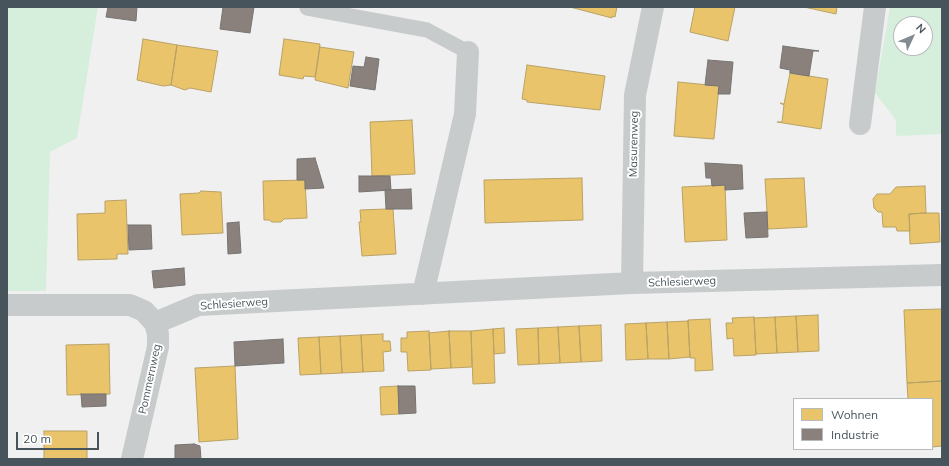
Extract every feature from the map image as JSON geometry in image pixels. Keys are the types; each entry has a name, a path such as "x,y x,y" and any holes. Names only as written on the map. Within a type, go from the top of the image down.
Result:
{"street":[{"name":"Masurenweg","path":"632,283 635,95 654,7"},
{"path":"860,124 875,7"},
{"path":"423,294 465,114 468,52"},
{"name":"Schlesierweg","path":"154,323 198,305 632,283 942,275"},
{"path":"7,305 130,305 144,311 154,323"},
{"name":"Pommernweg","path":"132,459 158,347 158,334 154,323"}],"lane":[{"path":"307,8 427,30 468,52"}],"green space":[{"path":"7,7 98,7 77,138 50,152 46,291 7,291"},
{"path":"890,7 942,7 942,134 896,136 896,120 875,93"}],"building: Wohnen":[{"path":"570,7 617,7 615,17 612,16 612,18"},
{"path":"695,7 735,7 728,41 690,32"},
{"path":"804,7 837,7 836,14"},
{"path":"143,39 177,45 171,85 163,86 137,80"},
{"path":"284,39 320,44 315,77 304,76 303,79 279,75"},
{"path":"177,45 218,51 211,92 190,88 185,90 171,85"},
{"path":"320,47 354,52 348,88 315,80"},
{"path":"527,65 605,76 600,110 527,102 527,100 522,99"},
{"path":"790,73 828,79 821,129 777,122 782,122 784,105 780,103 784,104"},
{"path":"678,82 719,86 714,139 674,136"},
{"path":"412,120 415,174 372,176 370,122"},
{"path":"582,178 583,220 485,223 484,180"},
{"path":"804,178 807,227 768,229 765,179"},
{"path":"305,180 307,218 284,219 281,222 264,220 263,181"},
{"path":"725,185 727,240 685,242 682,187"},
{"path":"925,186 926,213 909,214 910,231 897,231 896,227 883,227 882,212 878,212 874,208 873,199 877,194 890,194 896,187"},
{"path":"201,191 221,192 223,233 182,235 180,194 199,193"},
{"path":"126,200 128,254 117,254 117,259 78,260 77,214 105,213 105,201"},
{"path":"393,209 396,254 362,256 359,222 361,222 360,210"},
{"path":"939,213 940,242 910,244 909,214"},
{"path":"942,309 942,381 907,383 904,310"},
{"path":"818,315 819,351 798,352 796,316"},
{"path":"796,316 798,352 777,353 775,317"},
{"path":"754,317 756,355 734,356 733,338 727,339 726,323 733,323 732,318"},
{"path":"775,317 777,353 756,354 754,318"},
{"path":"710,319 713,370 695,371 695,358 690,358 688,320"},
{"path":"688,321 690,357 669,359 667,322"},
{"path":"667,322 669,359 648,359 646,323"},
{"path":"646,323 648,359 626,360 625,324"},
{"path":"601,325 602,361 581,362 579,326"},
{"path":"579,326 581,362 560,363 558,327"},
{"path":"558,327 560,363 539,364 538,328"},
{"path":"504,328 505,353 494,354 493,329"},
{"path":"538,328 539,364 518,365 516,329"},
{"path":"493,329 495,383 473,384 471,331"},
{"path":"429,331 431,370 408,371 407,352 401,352 401,338 407,338 407,332"},
{"path":"449,331 471,331 472,367 451,368"},
{"path":"449,331 451,368 431,369 429,333"},
{"path":"383,334 383,341 390,341 391,351 383,352 384,371 363,372 361,335"},
{"path":"361,335 363,372 342,373 340,336"},
{"path":"340,336 342,373 321,374 319,337"},
{"path":"319,337 321,374 300,375 298,338"},
{"path":"109,344 110,394 67,395 66,345"},
{"path":"235,366 238,439 199,442 195,368"},
{"path":"942,381 942,446 933,447 933,398 908,398 907,383"},
{"path":"398,386 399,414 381,415 380,387"},
{"path":"44,431 87,431 87,459 44,459"}],"building: Industrie":[{"path":"108,7 137,7 136,21 106,17"},
{"path":"223,7 254,7 250,33 220,29"},
{"path":"783,46 819,51 813,51 809,76 790,73 790,70 780,68"},
{"path":"366,57 379,59 375,90 350,86 353,66 364,67"},
{"path":"708,60 733,62 730,94 718,94 719,86 705,85"},
{"path":"315,158 324,188 305,189 305,180 297,180 297,159"},
{"path":"705,163 742,165 743,189 725,190 725,185 712,186 711,178 706,178"},
{"path":"359,176 390,176 391,190 359,192"},
{"path":"411,189 412,209 386,209 385,190"},
{"path":"767,212 768,237 746,238 744,213"},
{"path":"239,222 241,253 228,254 227,223"},
{"path":"128,225 151,225 152,249 129,250"},
{"path":"184,268 185,285 154,288 152,271"},
{"path":"283,339 284,363 235,366 234,342"},
{"path":"398,386 415,386 416,413 399,414"},
{"path":"81,394 106,394 106,406 82,407"},
{"path":"194,444 200,446 201,459 175,459 175,445"}]}
